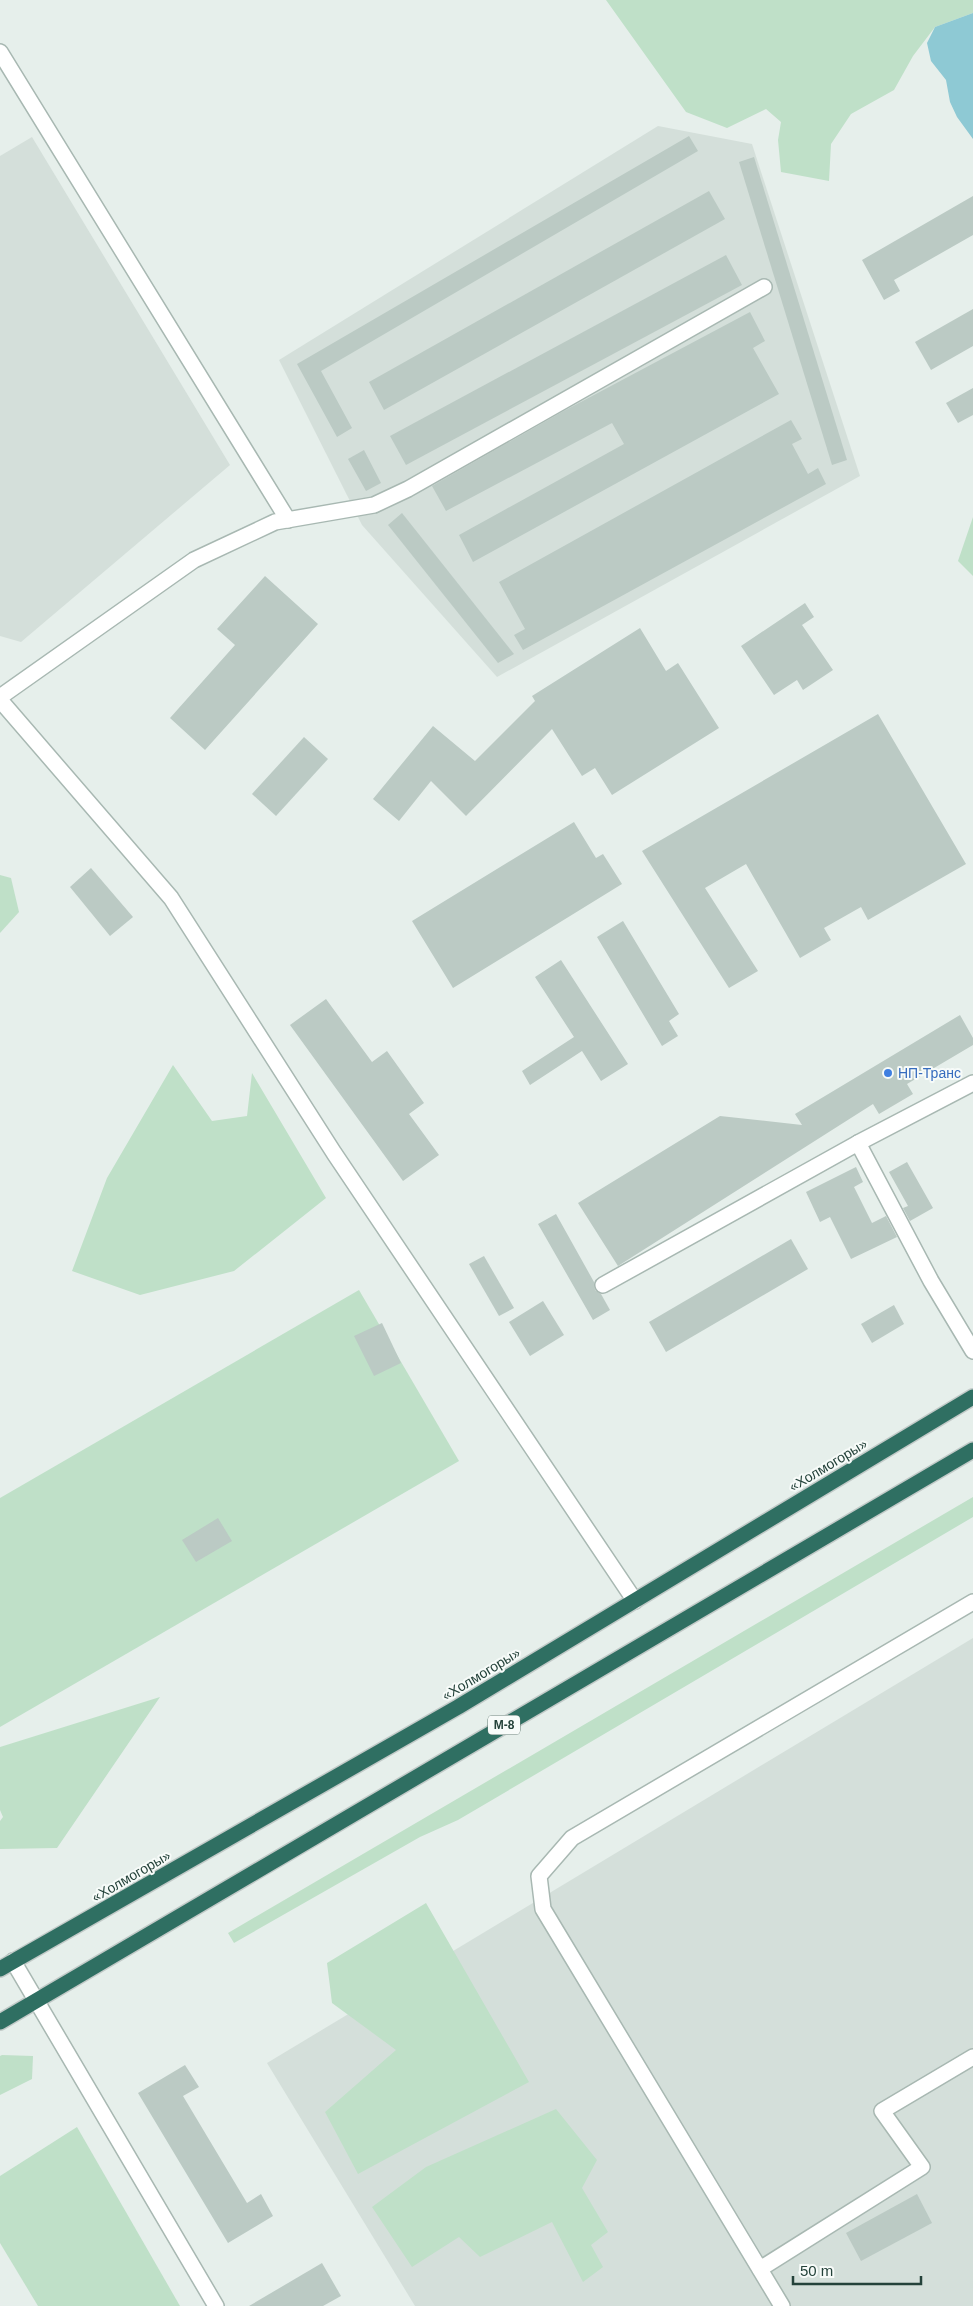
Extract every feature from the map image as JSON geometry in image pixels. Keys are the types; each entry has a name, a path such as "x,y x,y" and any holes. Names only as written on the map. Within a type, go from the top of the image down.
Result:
{"highway":[{"name":"«Холмогоры»","path":"7,1965 450,1712 973,1397"},
{"name":"М-8","path":"0,2022 973,1450"}],"street":[{"path":"0,52 288,520"},
{"path":"635,1601 334,1153 171,898 0,699 194,560 274,522 374,505 408,489 764,287"},
{"path":"603,1285 858,1143 973,1083"},
{"path":"858,1143 931,1281 973,1351"},
{"path":"782,2306 543,1910 538,1876 572,1838 973,1602"},
{"path":"7,1965 36,2000 216,2306"},
{"path":"760,2269 922,2167 882,2111 973,2057"}],"shaded area":[{"path":"658,126 752,144 860,476 497,677 362,525 279,360"},
{"path":"32,137 230,465 21,642 0,636 0,156"},
{"path":"973,1638 973,2306 415,2306 267,2063"}],"green space":[{"path":"606,0 973,0 973,13 935,27 913,56 894,90 851,114 831,144 829,181 781,172 778,140 781,122 766,109 727,128 686,112"},
{"path":"973,517 973,576 958,561"},
{"path":"0,875 11,878 19,912 0,933"},
{"path":"173,1065 212,1121 247,1116 252,1073 326,1198 234,1271 140,1295 72,1271 107,1178"},
{"path":"359,1290 459,1461 0,1727 0,1498"},
{"path":"973,1497 973,1517 458,1820 420,1837 234,1943 228,1933"},
{"path":"160,1697 57,1848 0,1849 0,1821 3,1817 0,1810 0,1747"},
{"path":"426,1903 529,2082 358,2174 325,2112 396,2050 332,2003 327,1963"},
{"path":"0,2056 33,2056 32,2079 0,2095"},
{"path":"556,2109 597,2160 582,2188 608,2232 591,2245 603,2267 583,2282 552,2222 480,2257 459,2237 412,2267 372,2207 426,2167"},
{"path":"77,2127 180,2306 38,2306 0,2243 0,2176"}],"water":[{"path":"973,13 973,139 957,117 950,102 946,80 931,61 927,43 935,27"}],"building":[{"path":"689,136 698,151 321,371 352,428 337,437 297,364"},
{"path":"754,157 847,460 832,465 739,162"},
{"path":"709,191 725,219 384,410 369,382"},
{"path":"973,196 973,235 894,280 900,291 884,300 862,260"},
{"path":"726,255 742,285 406,465 390,436"},
{"path":"973,309 973,346 931,370 915,342"},
{"path":"750,312 765,341 753,348 779,394 473,562 459,535 624,444 612,423 446,511 432,486 562,412"},
{"path":"973,388 973,415 958,423 946,403"},
{"path":"791,420 802,439 792,444 808,474 818,468 826,484 523,650 514,635 525,629 499,582"},
{"path":"364,450 381,483 366,491 348,459"},
{"path":"402,513 514,654 498,663 388,525"},
{"path":"265,576 318,624 205,750 170,718 235,645 217,629"},
{"path":"805,603 814,617 802,625 833,670 803,690 797,680 774,695 741,646"},
{"path":"640,628 666,671 678,663 719,728 612,795 595,768 582,776 552,729 466,816 431,781 399,821 373,799 433,726 475,761 535,701 532,696"},
{"path":"878,714 966,864 868,920 861,907 824,928 831,940 800,958 746,864 705,888 758,971 729,988 642,851"},
{"path":"304,737 328,759 276,816 252,794"},
{"path":"574,822 596,858 603,854 622,884 453,988 412,921"},
{"path":"91,868 133,917 110,936 70,887"},
{"path":"623,921 679,1014 669,1021 678,1036 662,1046 597,937"},
{"path":"561,960 628,1064 601,1081 582,1051 530,1085 522,1071 574,1037 535,977"},
{"path":"326,999 372,1062 387,1051 424,1103 409,1114 439,1155 403,1181 290,1025"},
{"path":"960,1015 973,1038 973,1045 907,1084 913,1094 879,1114 873,1104 618,1266 578,1203 720,1116 802,1125 795,1114"},
{"path":"907,1162 933,1208 910,1221 903,1208 908,1206 889,1172"},
{"path":"856,1167 863,1182 854,1187 872,1223 886,1216 897,1237 851,1259 830,1217 820,1222 806,1192"},
{"path":"556,1214 594,1282 595,1290 601,1294 610,1310 593,1320 538,1224"},
{"path":"791,1239 808,1269 666,1352 649,1322"},
{"path":"484,1256 514,1308 499,1316 469,1264"},
{"path":"543,1301 564,1335 530,1356 509,1322"},
{"path":"894,1305 904,1324 872,1343 861,1324"},
{"path":"382,1323 401,1363 374,1376 354,1336"},
{"path":"218,1518 232,1541 196,1562 182,1540"},
{"path":"185,2065 199,2087 183,2096 247,2203 261,2194 273,2216 228,2243 138,2093"},
{"path":"917,2194 932,2223 861,2261 846,2233"},
{"path":"322,2263 341,2296 323,2306 249,2306"}],"place":[{"name":"НП-Транс","path":"888,1073"}]}
